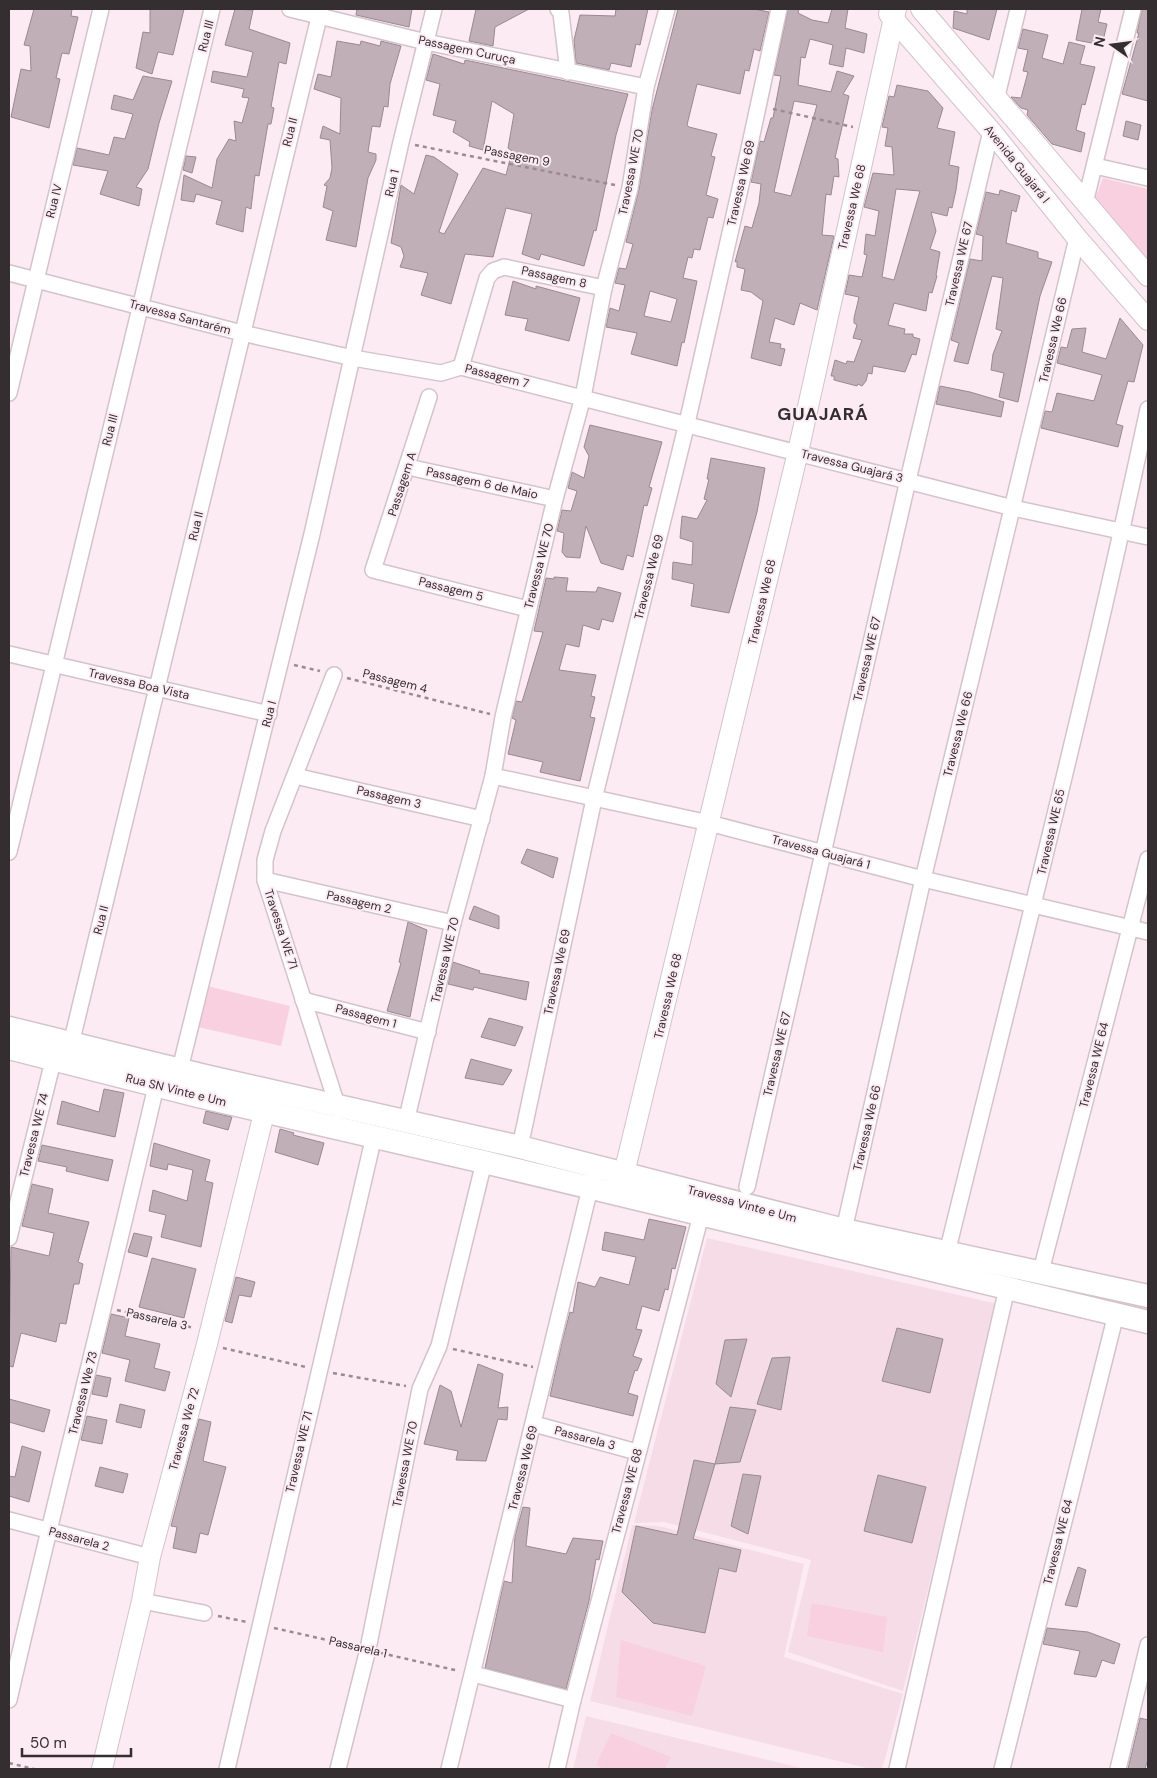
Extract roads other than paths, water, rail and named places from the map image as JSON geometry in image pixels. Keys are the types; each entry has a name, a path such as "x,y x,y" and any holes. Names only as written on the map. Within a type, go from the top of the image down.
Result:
{"main road":[{"path":"922,9 1148,276"},
{"name":"Travessa We 68","path":"622,1184 798,452 869,131 891,13"},
{"name":"Avenida Guajará I","path":"891,13 991,131 1077,238 1148,320"},
{"name":"Rua SN Vinte e Um","path":"9,1028 337,1106"},
{"name":"Rua SN Vinte e Um","path":"9,1048 52,1061 344,1129"},
{"name":"Travessa We 72","path":"102,1769 142,1601 150,1557 210,1332 270,1090"},
{"name":"Travessa Vinte e Um","path":"337,1106 520,1146 552,1155 592,1178"},
{"name":"Travessa Vinte e Um","path":"344,1129 546,1177 592,1178 676,1197 1041,1271 1148,1296"},
{"path":"546,1177 552,1155"},
{"name":"Travessa Vinte e Um","path":"676,1197 701,1214 1148,1322"}],"street":[{"name":"Rua IV","path":"9,393 101,9"},
{"name":"Rua III","path":"9,852 212,9"},
{"name":"Passagem Curuça","path":"290,9 320,13 426,42 646,87"},
{"name":"Rua 1","path":"353,358 401,142 434,9"},
{"name":"Travessa WE 70","path":"406,1122 453,924 493,776 503,717 528,609 583,397 604,288 630,188 646,87 667,9"},
{"name":"Travessa We 69","path":"520,1146 594,799 686,423 779,9"},
{"path":"997,96 1018,9"},
{"path":"1085,203 1133,9"},
{"path":"560,10 568,72"},
{"name":"Rua II","path":"71,1044 320,13"},
{"name":"Travessa WE 67","path":"747,1187 822,852 991,131"},
{"path":"1095,166 1148,178"},
{"name":"Travessa We 66","path":"844,1230 923,879 1077,238"},
{"name":"Passagem 8","path":"461,367 487,278 492,270 504,267 604,288"},
{"name":"Travessa Santarém","path":"9,272 242,334 353,358"},
{"name":"Passagem 7","path":"353,358 441,373 461,367 583,397"},
{"name":"Rua I","path":"180,1069 269,714 353,358"},
{"name":"Passagem A","path":"373,570 408,467 429,397"},
{"name":"Travessa Guajará 3","path":"583,397 1013,508 1148,537"},
{"name":"Travessa WE 65","path":"947,1253 1034,903 1122,531 1148,409"},
{"name":"Passagem 6 de Maio","path":"408,467 555,499"},
{"name":"Passagem 5","path":"373,570 528,609"},
{"name":"Travessa Boa Vista","path":"9,654 269,714"},
{"name":"Travessa WE 71","path":"334,675 268,846 265,880 344,1129"},
{"name":"Passagem 3","path":"296,776 482,819"},
{"name":"Travessa Guajará 1","path":"493,776 709,823 923,879 1034,903 1148,932"},
{"name":"Travessa WE 64","path":"1041,1271 1148,859"},
{"name":"Passagem 2","path":"265,880 453,924"},
{"name":"Passagem 1","path":"303,1000 428,1032"},
{"name":"Travessa WE 74","path":"9,1238 52,1061"},
{"name":"Travessa We 73","path":"9,1700 48,1530 105,1307 156,1086"},
{"name":"Travessa WE 71","path":"226,1769 374,1136"},
{"name":"Travessa WE 70","path":"338,1769 368,1649 420,1389 439,1346 484,1162"},
{"name":"Travessa We 69","path":"449,1769 592,1178"},
{"name":"Travessa WE 68","path":"557,1769 637,1452 701,1214"},
{"path":"897,1769 1007,1288"},
{"name":"Travessa WE 64","path":"1002,1769 1116,1314"},
{"name":"Passarela 3","path":"534,1424 637,1452"},
{"name":"Passarela 2","path":"9,1520 150,1557"},
{"path":"142,1601 204,1612"},
{"path":"1118,1769 1148,1645"},
{"path":"473,1674 573,1700"}],"district":[{"name":"GUAJARÁ","path":"823,414"}]}
